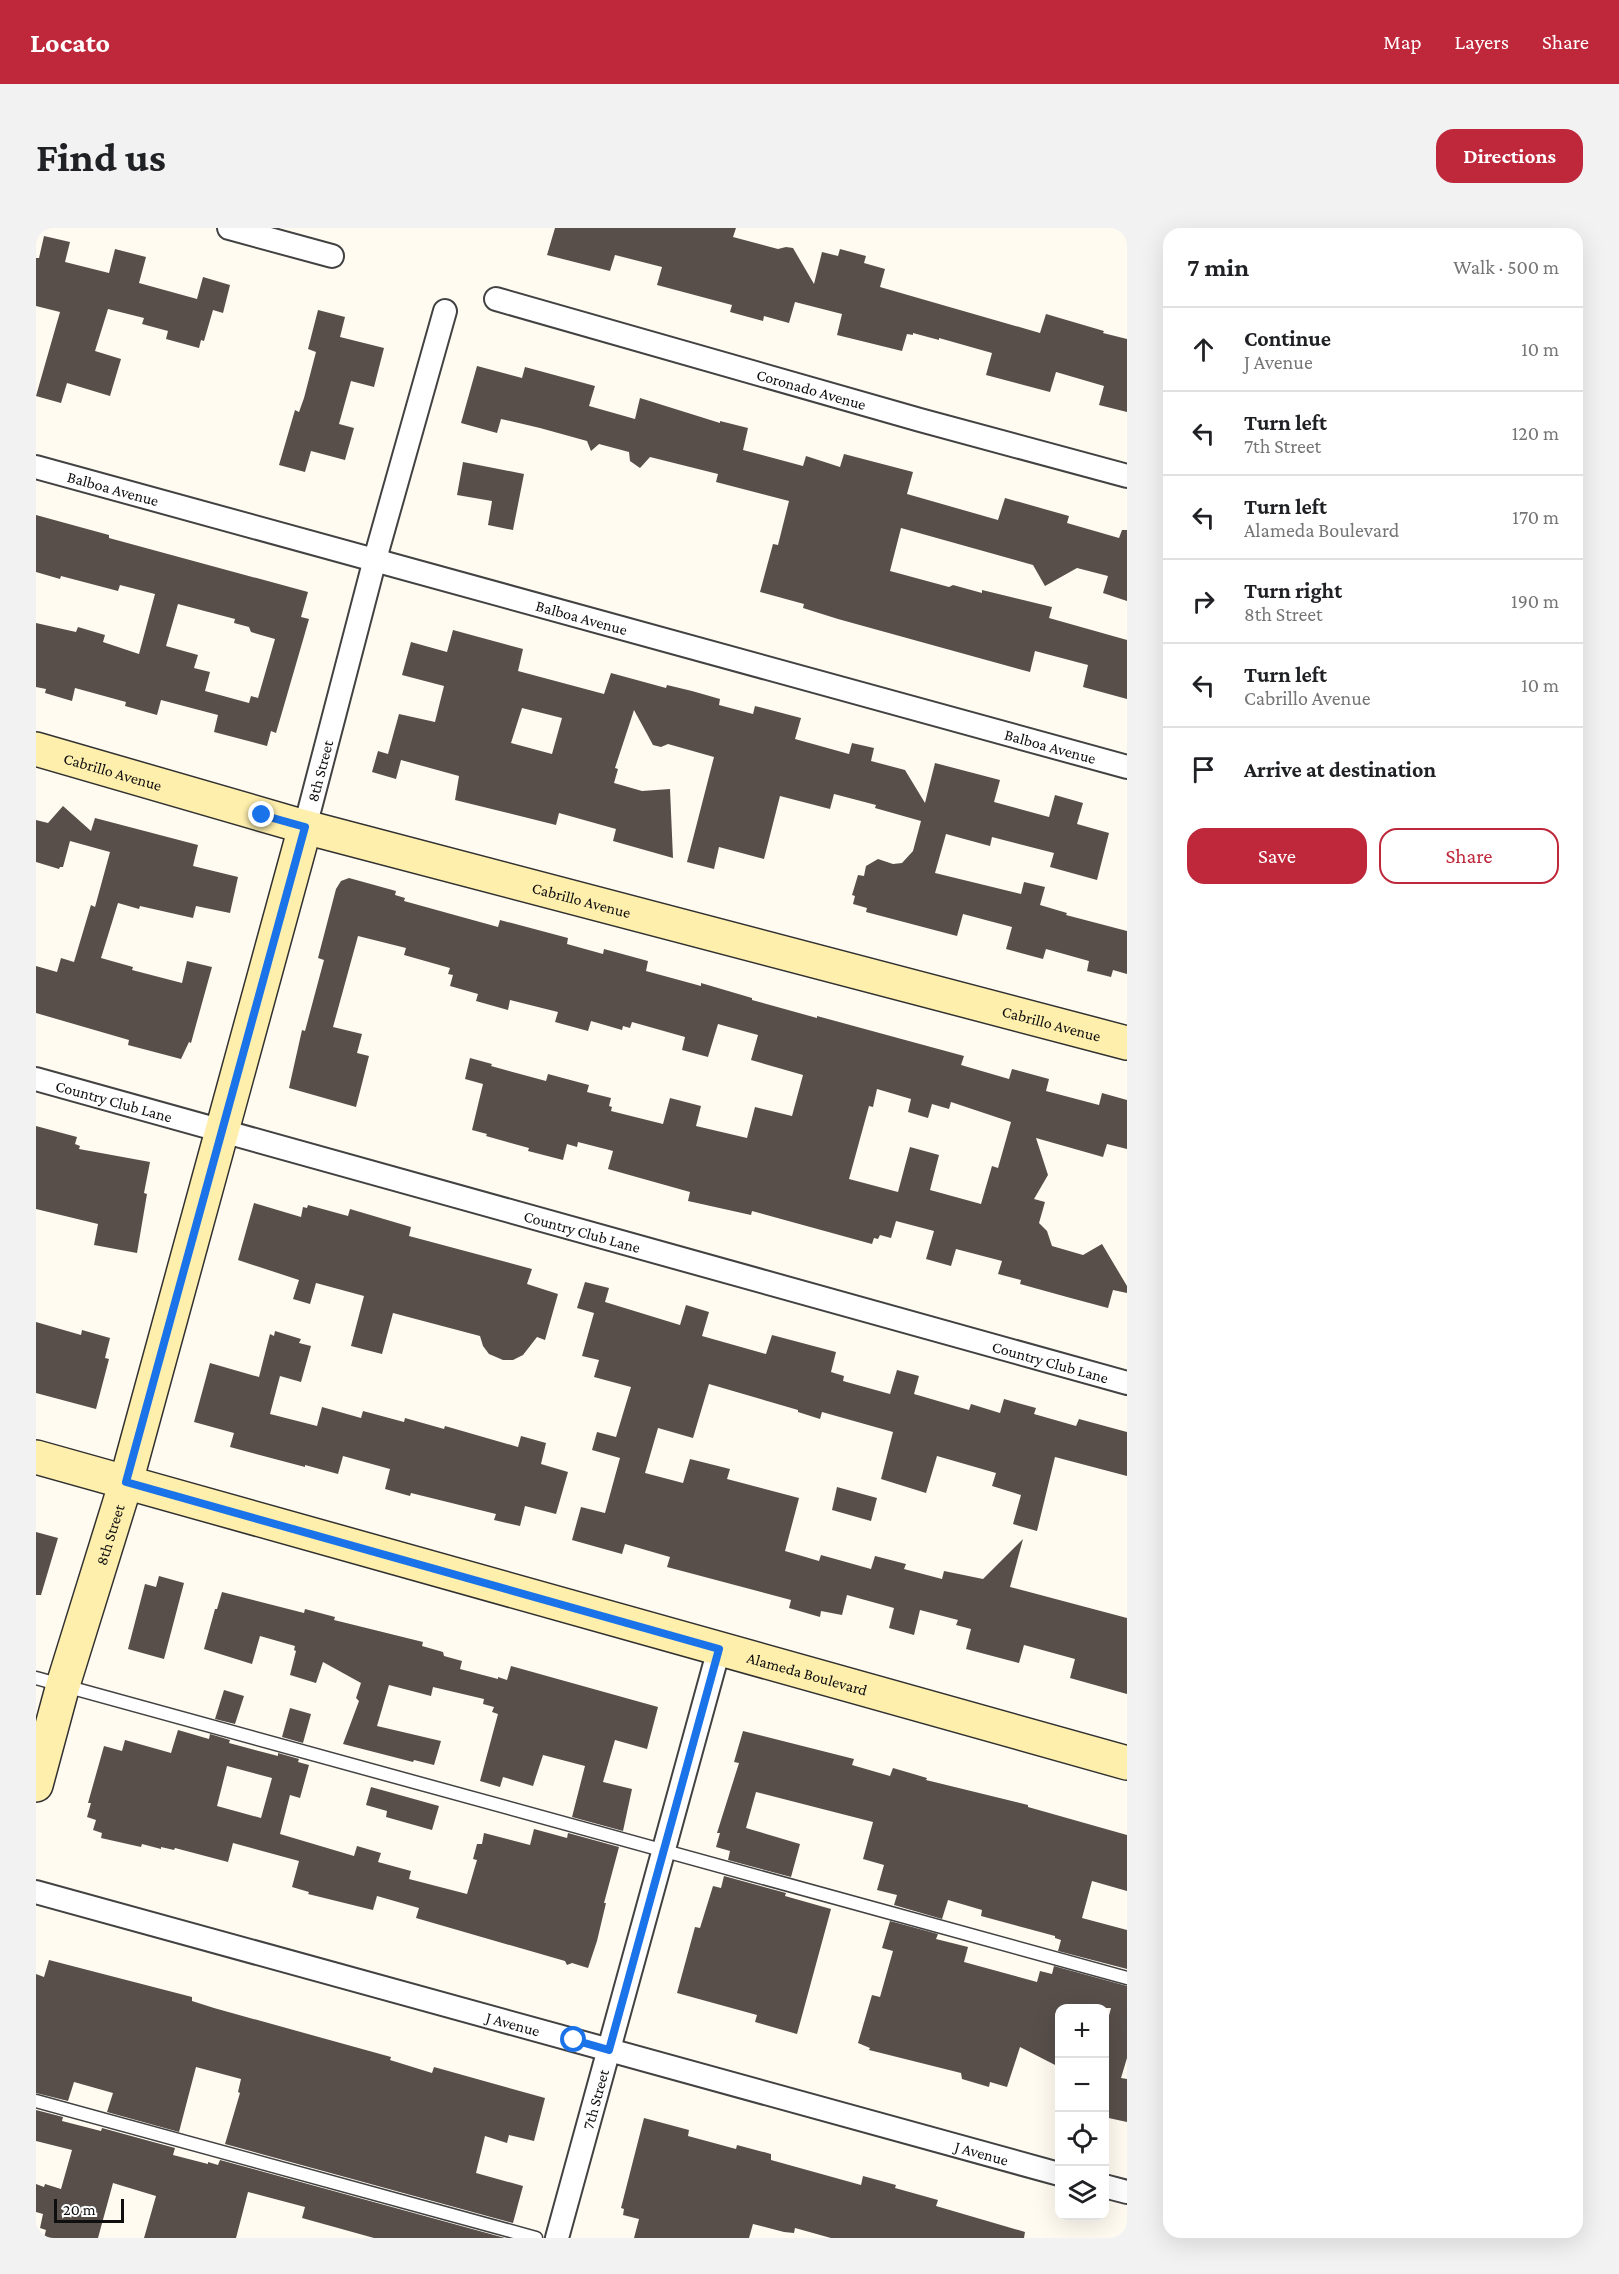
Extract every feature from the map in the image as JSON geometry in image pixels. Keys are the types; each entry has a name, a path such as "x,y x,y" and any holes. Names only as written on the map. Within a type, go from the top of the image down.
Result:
{"street":[{"path":"229,228 332,256"},
{"name":"Coronado Avenue","path":"496,299 1127,476"},
{"name":"8th Street","path":"36,1785 49,1682 126,1482 305,827 375,559 445,311"},
{"name":"Balboa Avenue","path":"36,467 1127,767"},
{"name":"Cabrillo Avenue","path":"36,749 305,827 1127,1043"},
{"name":"Country Club Lane","path":"36,1079 1127,1383"},
{"name":"Alameda Boulevard","path":"36,1457 1127,1763"},
{"name":"7th Street","path":"557,2238 719,1649"},
{"name":"J Avenue","path":"36,1892 1055,2173"},
{"path":"1109,2187 1127,2192"}],"lane":[{"path":"49,1682 1127,1978"},
{"path":"36,2101 536,2238"}],"building":[{"path":"555,228 736,228 733,237 778,249 793,248 814,284 822,252 838,256 840,249 866,256 864,263 885,269 880,287 1040,333 1046,314 1104,331 1103,333 1127,339 1127,412 1099,405 1104,386 1056,372 1050,392 986,375 992,353 939,338 939,340 913,333 913,335 907,334 902,351 837,335 842,314 795,302 789,323 764,316 763,321 730,312 732,305 657,285 662,267 615,255 610,271 547,255"},
{"path":"44,236 70,242 65,262 109,273 115,249 146,257 139,283 197,299 203,277 230,285 223,313 213,310 204,341 201,340 199,348 166,339 168,331 142,324 144,318 108,309 95,351 121,359 110,396 67,383 61,403 36,396 60,312 36,306 36,258 39,258"},
{"path":"318,310 345,317 340,337 384,348 374,387 351,381 339,424 354,428 345,460 311,451 305,472 279,465 295,410 299,412 304,398 316,352 308,349"},
{"path":"477,366 522,378 525,367 595,386 589,406 635,419 640,398 720,423 720,421 748,428 743,450 803,466 806,456 840,467 844,454 913,472 907,494 998,520 1005,498 1069,516 1067,523 1119,538 1122,530 1127,530 1127,601 1103,593 1108,576 1077,568 1045,586 1033,565 901,528 890,571 949,587 953,585 982,593 982,590 1052,607 1049,618 1127,640 1127,699 1083,687 1088,665 1035,651 1030,672 838,619 803,608 804,604 760,592 773,544 778,545 789,501 716,482 718,474 650,457 640,468 630,461 629,452 599,444 591,451 587,441 540,428 501,419 497,433 461,423"},
{"path":"463,462 524,474 513,530 488,525 492,501 457,495"},
{"path":"36,515 109,535 109,538 308,592 301,617 309,619 276,733 271,731 267,746 214,732 218,715 161,700 157,715 125,706 126,702 75,688 72,701 45,693 46,689 36,687 36,623 76,632 78,627 105,635 103,642 139,654 155,594 120,585 118,591 36,572","holes":["178,604 235,619 234,623 249,627 251,632 275,639 258,698 251,696 249,703 205,691 210,672 194,668 198,655 166,646"]},
{"path":"453,630 523,649 518,671 604,694 611,673 666,688 667,685 720,699 719,705 753,714 755,706 801,718 795,739 849,754 852,743 874,748 871,761 905,770 925,803 935,763 1000,780 994,802 1049,817 1055,795 1083,803 1077,824 1109,833 1097,880 1050,867 1054,853 992,837 990,846 946,834 935,873 1021,894 1024,882 1045,887 1040,905 1067,913 1066,915 1127,931 1127,974 1113,970 1111,977 1087,971 1089,961 1046,949 1043,959 1006,949 1012,927 963,914 957,936 866,912 867,908 853,904 855,896 852,895 858,875 864,876 866,866 878,859 893,864 902,863 913,851 921,821 875,808 876,805 834,794 830,809 780,796 764,859 719,847 714,869 687,862 714,757 668,744 661,747 653,745 634,710 615,768 618,769 614,783 642,791 670,789 673,858 613,841 616,829 559,813 556,825 455,800 459,776 401,760 396,779 372,772 378,751 388,754 399,714 435,722 444,686 402,675 411,642 447,652","holes":["522,708 562,718 552,754 511,743"]},
{"path":"63,806 91,831 95,818 198,845 193,866 238,877 230,913 196,906 193,918 118,903 101,958 133,967 132,970 182,983 187,961 212,967 191,1043 189,1042 181,1059 128,1045 129,1040 36,1013 36,966 57,972 61,958 74,962 91,905 95,907 110,852 70,841 63,867 59,869 36,862 36,820 48,823"},
{"path":"349,878 396,891 395,895 405,898 404,901 498,927 500,920 568,938 567,944 603,954 604,949 648,961 646,971 701,986 701,983 752,998 752,1000 964,1056 961,1065 1009,1079 1012,1069 1049,1079 1046,1091 1099,1105 1102,1093 1127,1100 1127,1149 1107,1144 1103,1157 1036,1138 1048,1175 1034,1199 1045,1202 1039,1223 1047,1231 1052,1246 1083,1255 1102,1244 1127,1286 1127,1293 1113,1290 1108,1308 1020,1284 1021,1280 998,1274 1002,1261 956,1249 951,1266 926,1259 934,1231 896,1221 891,1238 880,1235 878,1239 874,1238 872,1244 752,1211 751,1215 688,1201 690,1192 608,1169 613,1151 578,1142 577,1147 567,1144 563,1160 528,1151 529,1148 472,1130 483,1084 465,1079 470,1058 546,1081 548,1074 589,1085 587,1092 611,1098 609,1106 612,1107 611,1111 663,1124 670,1098 701,1106 696,1126 747,1138 755,1107 792,1116 803,1075 751,1060 758,1035 718,1024 708,1057 682,1050 685,1037 632,1022 630,1028 623,1026 622,1030 591,1021 588,1031 555,1022 558,1012 510,1000 508,1010 476,1001 478,994 450,986 453,975 448,974 450,968 404,955 406,948 358,936 333,1027 362,1034 357,1053 369,1056 356,1107 289,1088 302,1030 305,1031 324,960 318,958 336,889 341,881","holes":["877,1089 911,1099 908,1112 928,1118 932,1104 949,1109 951,1102 1011,1122 998,1168 992,1166 981,1204 930,1190 939,1155 910,1147 898,1192 849,1179 869,1106 873,1107"]},
{"path":"36,1126 77,1137 75,1144 80,1146 79,1149 150,1162 137,1253 94,1245 98,1224 36,1209"},
{"path":"254,1203 301,1217 303,1207 307,1208 308,1205 348,1216 350,1209 411,1227 409,1236 532,1269 527,1284 558,1294 545,1340 537,1337 523,1355 513,1360 503,1360 489,1354 480,1336 393,1313 382,1354 351,1346 364,1296 316,1283 310,1304 293,1299 299,1280 238,1260"},
{"path":"585,1282 609,1288 605,1302 680,1325 686,1305 709,1312 702,1336 766,1354 772,1335 836,1352 831,1372 844,1376 843,1381 890,1394 897,1370 919,1376 914,1394 969,1410 971,1404 1000,1413 1004,1399 1036,1408 1034,1414 1076,1426 1079,1419 1127,1432 1127,1476 1055,1457 1037,1531 1013,1524 1021,1495 992,1486 996,1473 937,1456 926,1493 881,1479 893,1432 822,1412 820,1419 798,1412 798,1410 709,1384 693,1438 658,1428 645,1473 683,1483 690,1459 730,1469 727,1479 799,1498 785,1551 819,1561 821,1555 871,1569 875,1556 906,1564 904,1569 942,1579 944,1571 983,1579 1023,1539 1010,1587 1127,1618 1127,1694 1070,1678 1075,1659 1024,1645 1019,1663 966,1649 971,1629 956,1625 958,1620 920,1610 914,1635 889,1628 894,1608 847,1595 842,1615 821,1611 820,1617 789,1608 791,1600 667,1567 670,1557 625,1544 622,1554 572,1540 581,1507 605,1513 620,1458 592,1450 597,1432 616,1437 631,1387 594,1377 599,1360 582,1356 594,1313 577,1308"},
{"path":"36,1322 81,1335 82,1330 110,1338 105,1358 109,1359 96,1409 36,1393"},
{"path":"275,1331 301,1339 299,1343 311,1346 301,1382 280,1376 270,1414 317,1426 322,1407 361,1418 363,1411 404,1422 405,1418 444,1429 445,1426 518,1447 521,1436 546,1443 541,1464 568,1472 556,1514 525,1506 520,1526 494,1520 496,1514 411,1493 410,1496 385,1489 390,1469 343,1456 338,1474 305,1465 305,1467 230,1447 234,1433 194,1422 210,1363 259,1377 270,1334 274,1336"},
{"path":"837,1487 877,1498 871,1521 832,1510"},
{"path":"36,1532 58,1538 41,1595 36,1595"},
{"path":"159,1576 184,1583 164,1659 128,1649 145,1584 156,1587"},
{"path":"222,1592 304,1613 305,1609 335,1617 334,1620 423,1642 422,1646 462,1661 460,1669 507,1680 511,1666 658,1707 647,1749 615,1740 603,1782 632,1789 623,1831 572,1817 585,1766 543,1755 533,1786 503,1777 500,1787 480,1781 498,1714 492,1712 494,1707 483,1704 484,1699 433,1687 431,1696 389,1685 377,1726 441,1741 434,1765 343,1744 359,1701 356,1698 361,1683 323,1662 316,1683 290,1675 296,1651 295,1646 260,1636 252,1664 204,1649"},
{"path":"224,1690 244,1696 235,1724 215,1719"},
{"path":"290,1708 311,1714 303,1743 282,1737"},
{"path":"178,1730 209,1739 210,1734 230,1740 229,1743 299,1759 298,1762 309,1765 300,1798 290,1795 280,1834 354,1856 357,1846 381,1853 378,1862 411,1871 409,1879 467,1894 477,1860 473,1859 477,1844 482,1844 484,1833 530,1845 534,1829 567,1838 568,1833 619,1847 604,1903 606,1903 597,1941 588,1968 572,1963 567,1965 565,1961 416,1918 419,1908 377,1896 373,1910 308,1894 309,1892 292,1887 299,1861 233,1843 228,1862 175,1848 174,1850 161,1847 161,1849 142,1844 141,1847 101,1838 102,1833 93,1830 96,1820 87,1817 91,1803 88,1803 104,1746 122,1751 125,1740 171,1753","holes":["227,1766 272,1778 261,1818 217,1806"]},
{"path":"743,1731 854,1759 852,1765 890,1776 893,1768 927,1778 926,1780 1028,1805 1028,1807 1127,1835 1127,1891 1092,1881 1082,1918 1127,1930 1127,1969 1058,1951 1061,1940 1055,1936 981,1916 982,1910 948,1900 942,1919 894,1905 897,1895 877,1890 884,1865 863,1859 873,1822 756,1792 746,1828 800,1844 791,1877 728,1860 730,1851 716,1847 720,1833 717,1833 739,1763 734,1762"},
{"path":"371,1787 439,1806 432,1830 386,1817 387,1811 366,1805"},
{"path":"724,1876 786,1893 785,1896 831,1909 797,2034 755,2022 757,2015 677,1993 695,1927 700,1928 713,1886 721,1888"},
{"path":"890,1921 938,1934 936,1939 968,1947 964,1962 1037,1982 1040,1971 1052,1974 1054,1966 1127,1986 1127,2058 1121,2078 1127,2079 1127,2122 1109,2118 1109,2015 1111,2008 1109,2004 1055,2004 1055,2065 1020,2047 1007,2087 990,2082 989,2087 962,2079 961,2073 869,2050 870,2048 858,2043 872,1995 880,1997 893,1951 882,1948"},
{"path":"49,1960 192,1997 192,2001 214,2008 391,2057 390,2060 432,2073 434,2067 545,2098 534,2141 509,2135 507,2143 485,2136 476,2173 523,2186 513,2223 225,2144 240,2093 238,2092 241,2079 196,2067 179,2132 107,2112 113,2093 74,2082 68,2101 36,2093 36,1974 44,1977"},
{"path":"36,2110 63,2117 62,2121 101,2131 102,2128 175,2148 173,2155 208,2164 208,2162 218,2165 220,2160 505,2238 374,2238 302,2218 305,2207 248,2192 236,2238 144,2238 156,2196 113,2183 98,2238 44,2238 46,2230 40,2228 43,2214 36,2212 36,2184 61,2189 72,2150 36,2141"},
{"path":"644,2118 689,2130 688,2136 736,2149 737,2145 771,2154 771,2160 861,2185 863,2176 896,2185 895,2188 938,2200 936,2206 1025,2232 1024,2238 831,2238 795,2228 794,2233 753,2224 749,2238 634,2238 639,2219 623,2215 624,2209 621,2208"}],"route":[{"path":"262,815 305,827 126,1482 719,1649 609,2050 574,2040"}]}
